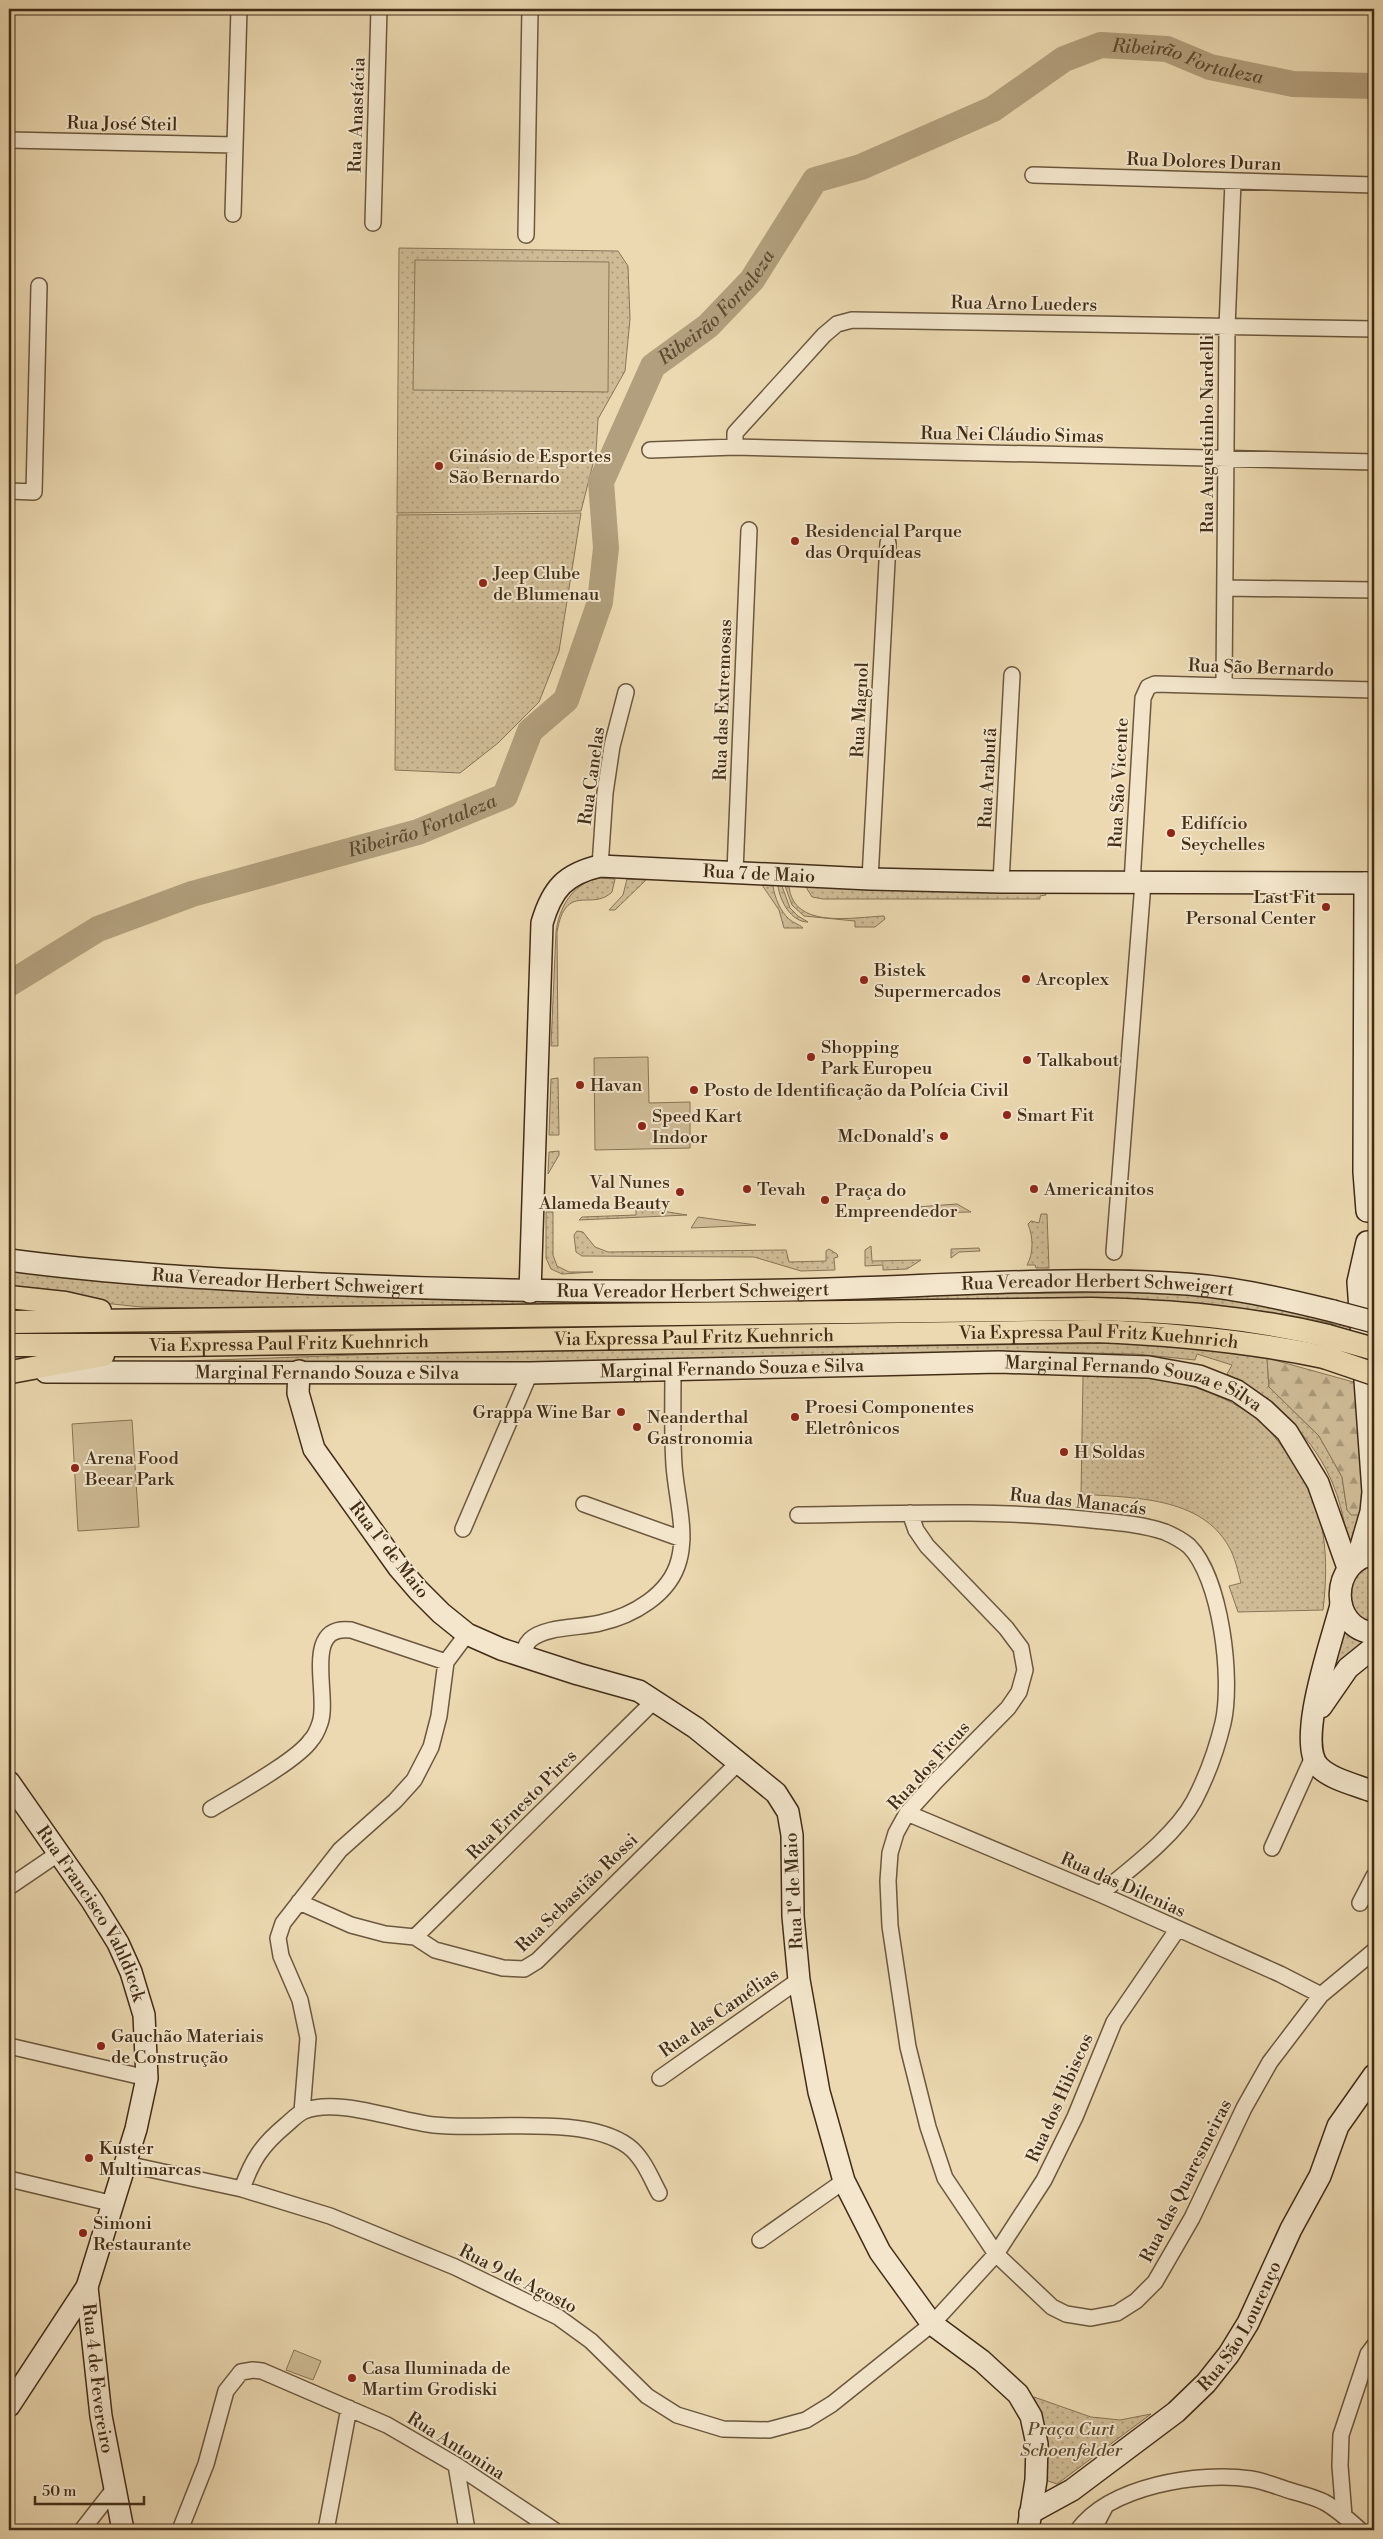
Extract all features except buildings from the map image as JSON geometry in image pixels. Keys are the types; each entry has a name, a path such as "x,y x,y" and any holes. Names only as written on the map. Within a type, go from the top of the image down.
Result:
{"main road":[{"path":"9,1297 94,1308 120,1319"},
{"name":"Via Expressa Paul Fritz Kuehnrich","path":"9,1322 120,1319 354,1320 1111,1310 1169,1311 1233,1317 1283,1325 1374,1374"},
{"name":"Via Expressa Paul Fritz Kuehnrich","path":"9,1345 178,1345 1096,1330 1374,1349"},
{"path":"10,1372 82,1358 178,1345"}],"street":[{"path":"233,214 238,9"},
{"name":"Rua Anastácia","path":"373,223 379,9"},
{"path":"526,236 530,9"},
{"name":"Rua José Steil","path":"9,140 235,145"},
{"name":"Rua Dolores Duran","path":"1033,175 1233,182 1374,184"},
{"name":"Rua Augustinho Nardelli","path":"1224,686 1227,327 1233,182"},
{"path":"9,491 34,492 38,286"},
{"name":"Rua Arno Lueders","path":"735,447 735,433 761,401 824,335 837,324 852,320 1374,328"},
{"name":"Rua Nei Cláudio Simas","path":"650,450 735,447 1374,462"},
{"name":"Rua das Extremosas","path":"735,872 749,530"},
{"name":"Rua Magnol","path":"870,880 888,543"},
{"path":"1225,588 1374,590"},
{"name":"Rua Arabutã","path":"1001,882 1012,676"},
{"name":"Rua São Bernardo","path":"1148,687 1155,684 1374,690"},
{"name":"Rua São Vicente","path":"1114,1252 1137,883 1143,698 1148,687"},
{"name":"Rua Canelas","path":"600,866 612,746 626,692"},
{"name":"Rua 7 de Maio","path":"530,1292 542,923 548,904 558,888 584,870 600,866 870,880 1370,883"},
{"path":"1370,883 1370,1205 1364,1229 1371,1248 1358,1282 1370,1312 1374,1494 1360,1560 1342,1579 1339,1592 1341,1604 1352,1623 1360,1629 1374,1633"},
{"name":"Rua Vereador Herbert Schweigert","path":"9,1260 66,1268 206,1278 530,1292 792,1290 1160,1282 1209,1287 1333,1311 1370,1312"},
{"name":"Marginal Fernando Souza e Silva","path":"10,1372 530,1372 1007,1362 1149,1367 1199,1376 1237,1391 1264,1410 1287,1432 1318,1483 1360,1560"},
{"path":"523,1657 526,1646 540,1634 600,1623 625,1615 653,1600 670,1581 679,1561 682,1539 674,1466 673,1370"},
{"name":"Rua 1º de Maio","path":"299,1371 298,1393 304,1416 314,1449 324,1466 418,1590 467,1634 523,1657 639,1691 696,1728 776,1793 788,1812 792,1834 793,1916 799,1980 819,2092 844,2181 880,2252 932,2324 990,2368 1018,2394 1030,2416 1037,2444 1036,2480 1029,2521"},
{"path":"464,1529 530,1372"},
{"path":"584,1504 682,1539"},
{"name":"Rua das Manacás","path":"798,1515 1007,1512 1134,1525 1165,1532 1189,1546 1204,1570 1217,1607 1225,1655 1226,1688 1223,1722 1212,1757 1193,1802 1166,1837 1100,1894"},
{"name":"Rua dos Ficus","path":"910,1513 916,1530 927,1546 1006,1628 1021,1648 1025,1670 1018,1692 1008,1708 936,1780 907,1813 896,1833 890,1853 888,1881 890,1926 908,2047 928,2127 945,2178 996,2254"},
{"path":"1272,1848 1312,1757 1311,1724 1341,1604"},
{"path":"211,1809 296,1756 311,1741 320,1721 324,1700 320,1663 322,1648 328,1636 339,1629 351,1630 446,1662"},
{"path":"302,2112 308,2063 306,2018 281,1956 278,1938 283,1923 340,1850 395,1801 414,1780 431,1747 439,1716 446,1662 467,1634"},
{"path":"1311,1724 1337,1680 1348,1668 1374,1647"},
{"name":"Rua Ernesto Pires","path":"415,1937 655,1700"},
{"path":"1312,1757 1329,1774 1374,1792"},
{"name":"Rua Sebastião Rossi","path":"299,1902 351,1925 385,1934 415,1937 435,1950 503,1968 524,1969 530,1966 739,1762"},
{"name":"Rua Francisco Vahldieck","path":"9,1782 92,1901 118,1943 131,1972 144,2015 147,2078 126,2164 86,2287"},
{"name":"Rua das Dilenias","path":"907,1813 1100,1894 1280,1974 1321,1995"},
{"path":"9,1887 59,1853"},
{"path":"1360,1903 1374,1876"},
{"name":"Rua dos Hibiscos","path":"932,2324 996,2254 1044,2180 1075,2117 1114,2022 1178,1930"},
{"name":"Rua das Quaresmeiras","path":"996,2254 1052,2307 1066,2314 1091,2318 1117,2312 1136,2301 1154,2282 1192,2218 1244,2108 1270,2062 1321,1995 1374,1951"},
{"name":"Rua das Camélias","path":"660,2078 799,1980"},
{"path":"9,2046 147,2078"},
{"name":"Rua São Lourenço","path":"1029,2521 1176,2412 1206,2383 1229,2354 1248,2324 1291,2229 1320,2176 1338,2126 1374,2075"},
{"path":"242,2189 257,2153 273,2136 302,2112 320,2107 339,2107 433,2125 464,2128 542,2125 604,2135 628,2146 642,2161 659,2193"},
{"name":"Rua 9 de Agosto","path":"126,2164 242,2189 330,2216 455,2267 508,2291 558,2317 590,2341 647,2396 677,2415 723,2429 769,2430 806,2420 832,2404 932,2324"},
{"path":"9,2179 114,2204"},
{"path":"760,2240 844,2181"},
{"path":"9,2406 86,2287"},
{"name":"Rua 4 de Fevereiro","path":"86,2287 101,2416 123,2530"},
{"path":"1344,2516 1340,2466 1341,2435 1368,2354 1374,2346"},
{"name":"Rua Antonina","path":"180,2530 206,2464 226,2391 241,2372 253,2370 262,2372 387,2426 456,2465 554,2530"},
{"path":"326,2530 348,2408"},
{"path":"456,2465 467,2530"},
{"path":"1078,2530 1086,2518 1130,2494 1171,2482 1211,2477 1252,2479 1324,2502 1360,2530"},
{"path":"82,2530 114,2489"},
{"path":"1094,2530 1105,2507"}],"green space":[{"path":"399,248 618,251 628,266 630,319 625,371 598,419 596,452 581,511 397,513"},
{"path":"415,260 609,262 608,392 413,390"},
{"name":"Jeep Clube de Blumenau","path":"581,513 559,651 539,702 498,743 460,773 395,770 397,515"},
{"path":"599,878 615,879 612,892 596,900 573,902 566,907 561,916 557,932 558,1046 551,1046 556,932 560,914 564,905 575,891 582,885"},
{"path":"627,879 646,880 615,910 609,910 623,895"},
{"path":"762,885 773,886 783,912 803,928 784,928 779,910"},
{"path":"778,886 782,886 790,908 808,922 796,918 787,910"},
{"path":"785,886 789,886 793,900 801,909 813,915 842,919 884,916 885,919 875,927 855,927 855,921 804,916 792,905"},
{"path":"806,887 1045,893 1046,895 1040,896 1040,899 823,899 812,897"},
{"name":"Speed Kart Indoor","path":"648,1057 649,1103 690,1102 690,1148 595,1150 594,1058"},
{"path":"558,1078 559,1135 549,1135 551,1079"},
{"path":"559,1151 559,1155 548,1174 549,1152"},
{"path":"957,1204 971,1212 923,1213 916,1207"},
{"path":"636,1210 656,1210 687,1215 579,1220 582,1217 636,1215"},
{"path":"546,1212 553,1212 553,1255 557,1266 569,1272 593,1272 562,1274 551,1269 546,1258"},
{"path":"1041,1214 1047,1214 1049,1268 1036,1268 1035,1265 1027,1265 1031,1255 1032,1244 1028,1224 1031,1221 1039,1223"},
{"path":"698,1217 756,1225 691,1228"},
{"path":"577,1231 583,1232 595,1247 608,1252 786,1250 789,1262 826,1261 826,1251 829,1249 837,1254 838,1257 834,1258 835,1270 801,1271 754,1257 582,1256 576,1252 574,1235"},
{"path":"871,1246 872,1261 921,1260 907,1269 883,1270 883,1265 865,1266 865,1250"},
{"path":"979,1248 980,1251 959,1252 951,1258 951,1249"},
{"path":"1369,1255 1374,1259 1374,1290 1367,1300"},
{"path":"9,1269 149,1285 218,1289 850,1296 1144,1292 1214,1296 1356,1324 1355,1329 1287,1315 1189,1303 1086,1299 274,1309 141,1307 9,1293"},
{"path":"1136,1343 1215,1350 1267,1358 1269,1387 1319,1436 1342,1477 1347,1510 1366,1515 1354,1540 1348,1540 1339,1500 1326,1469 1304,1436 1260,1395 1227,1374 1232,1365 1197,1354 1195,1360 1136,1354 1044,1352 522,1363 102,1364 411,1353"},
{"path":"1267,1358 1357,1383 1366,1515 1351,1515 1347,1510 1342,1477 1319,1436 1269,1387"},
{"path":"1083,1376 1129,1377 1185,1384 1234,1404 1252,1415 1263,1425 1275,1438 1297,1469 1320,1519 1326,1562 1323,1610 1238,1612 1229,1586 1241,1583 1233,1555 1217,1530 1201,1518 1183,1509 1164,1503 1143,1499 1081,1494"},
{"path":"132,1420 139,1527 78,1531 72,1424"},
{"path":"1374,1560 1374,1624 1360,1617 1353,1608 1350,1580"},
{"path":"1343,1624 1366,1639 1340,1667 1333,1662"},
{"path":"294,2350 321,2361 313,2380 286,2370"},
{"name":"Praça Curt Schoenfelder","path":"1034,2397 1091,2417 1120,2420 1151,2414 1057,2484 1048,2481 1044,2472 1038,2413"}],"waterway":[{"name":"Ribeirão Fortaleza","path":"9,984 98,929 192,894 418,832 505,796 530,731 566,700 600,602 606,548 601,482 653,366 708,326 752,280 815,180 861,167 993,109 1064,59 1101,45 1167,49 1210,67 1293,84 1374,86"},
{"name":"Ribeirão Fortaleza","path":"9,990 11,982"}],"place":[{"name":"Ginásio de Esportes São Bernardo","path":"439,466"},
{"name":"Residencial Parque das Orquídeas","path":"795,541"},
{"name":"Jeep Clube de Blumenau","path":"483,583"},
{"name":"Edifício Seychelles","path":"1171,833"},
{"name":"Last Fit Personal Center","path":"1326,907"},
{"name":"Arcoplex","path":"1026,979"},
{"name":"Bistek Supermercados","path":"864,980"},
{"name":"Shopping Park Europeu","path":"811,1057"},
{"name":"Talkabout","path":"1027,1060"},
{"name":"Havan","path":"580,1085"},
{"name":"Posto de Identificação da Polícia Civil","path":"694,1090"},
{"name":"Smart Fit","path":"1007,1115"},
{"name":"Speed Kart Indoor","path":"642,1126"},
{"name":"McDonald's","path":"944,1136"},
{"name":"Tevah","path":"747,1189"},
{"name":"Americanitos","path":"1034,1189"},
{"name":"Val Nunes Alameda Beauty","path":"680,1192"},
{"name":"Praça do Empreendedor","path":"825,1200"},
{"name":"Grappa Wine Bar","path":"621,1412"},
{"name":"Proesi Componentes Eletrônicos","path":"795,1417"},
{"name":"Neanderthal Gastronomia","path":"637,1427"},
{"name":"H Soldas","path":"1064,1452"},
{"name":"Arena Food Beear Park","path":"75,1468"},
{"name":"Gauchão Materiais de Construção","path":"101,2046"},
{"name":"Kuster Multimarcas","path":"89,2158"},
{"name":"Simoni Restaurante","path":"83,2233"},
{"name":"Casa Iluminada de Martim Grodiski","path":"352,2378"}]}
